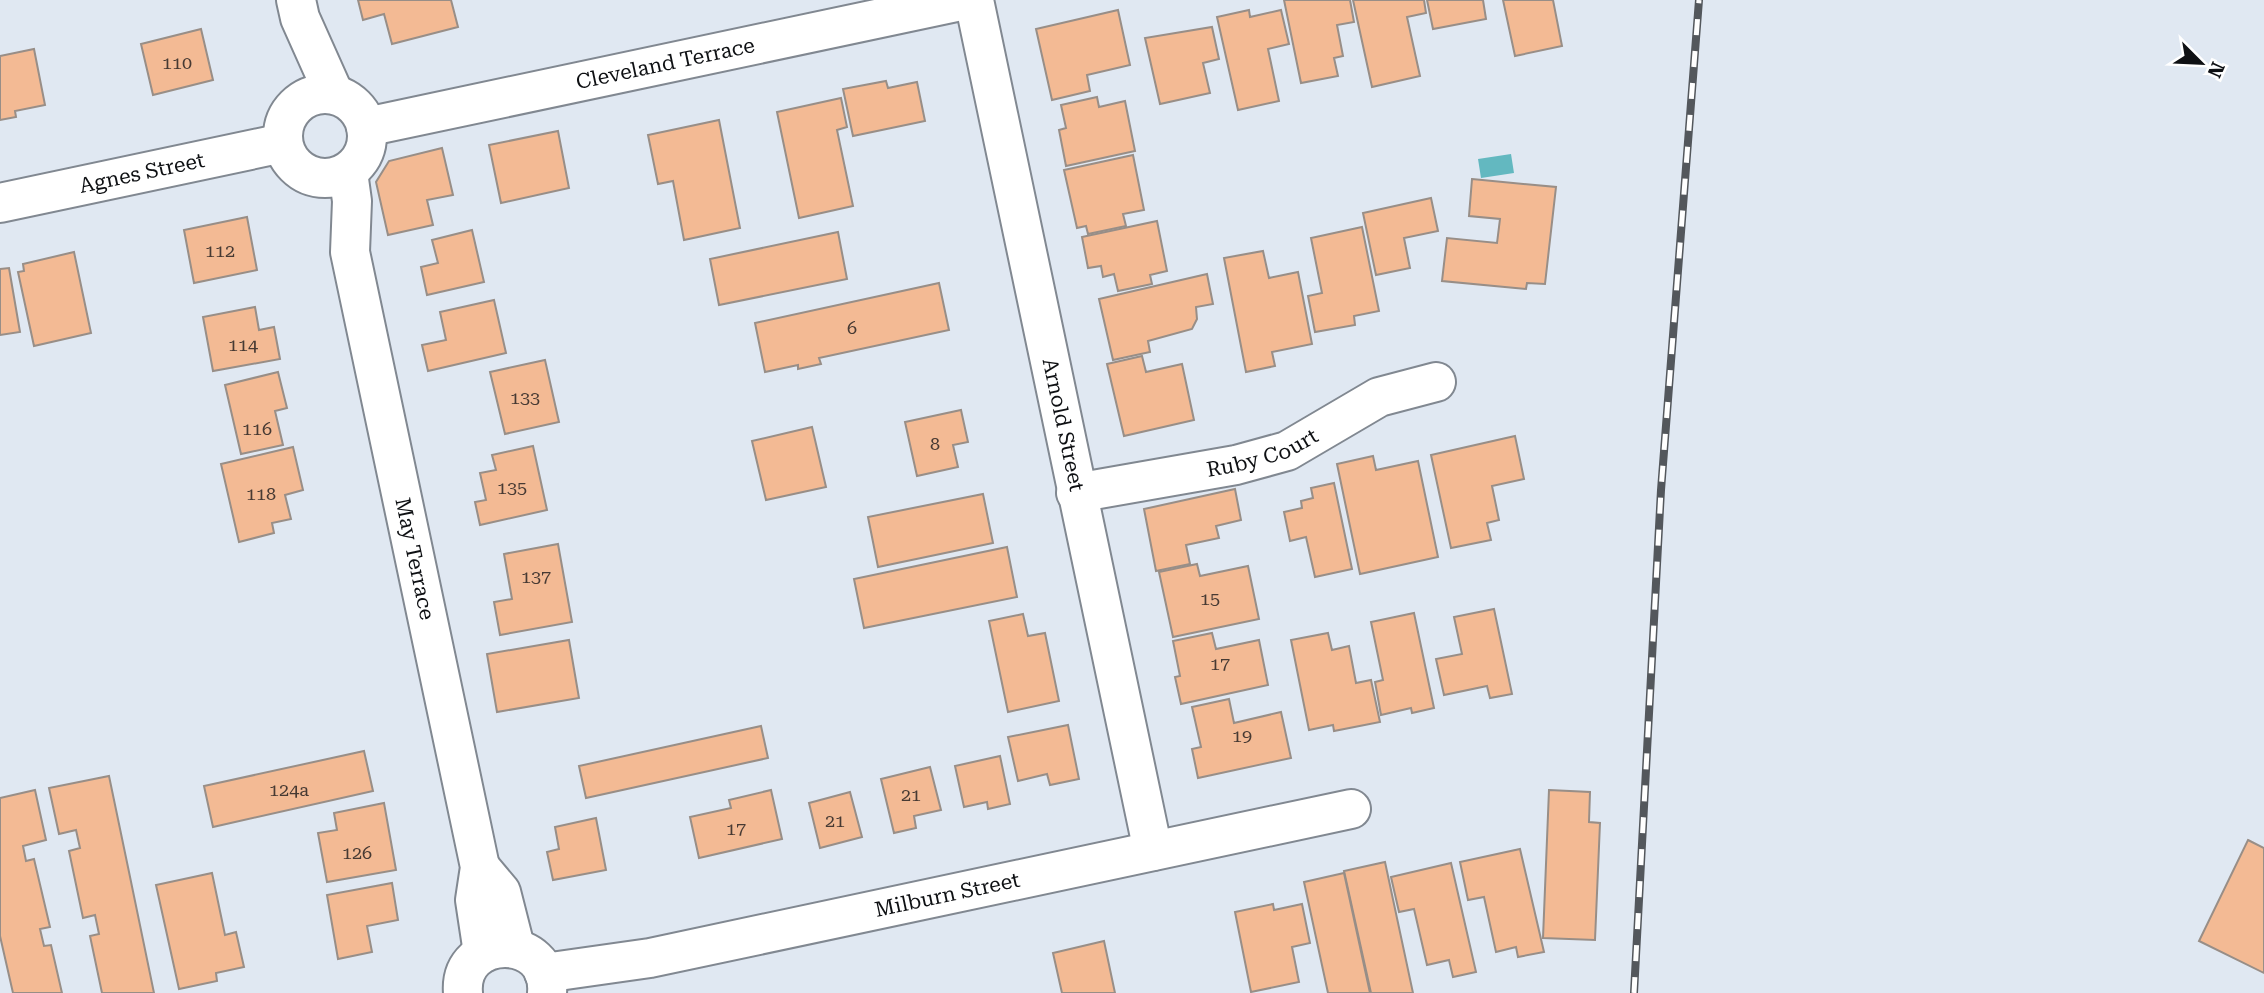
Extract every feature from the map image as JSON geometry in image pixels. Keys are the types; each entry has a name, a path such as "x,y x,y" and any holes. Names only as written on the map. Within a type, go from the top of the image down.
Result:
{"street":[{"name":"Cleveland Terrace","path":"366,127 967,0"},
{"name":"Arnold Street","path":"974,0 1153,851"},
{"path":"298,9 334,94 355,106 366,127 364,152 332,175 295,165 283,143 288,116 296,106 307,98 334,94"},
{"path":"296,106 298,9"},
{"name":"Agnes Street","path":"0,203 283,143"},
{"name":"May Terrace","path":"332,175 327,217 350,252 480,867 475,900 499,950"},
{"name":"Ruby Court","path":"1076,493 1236,466 1287,452 1379,397 1436,382"},
{"name":"Milburn Street","path":"545,983 650,958 1351,809"},
{"path":"463,993 465,975 472,962 499,950 538,961 545,983"}],"water":[{"path":"1511,154 1514,173 1481,178 1478,159"}],"building":[{"path":"358,0 451,0 458,27 392,44 384,14 363,20"},
{"path":"1284,0 1350,0 1354,22 1337,25 1343,56 1334,58 1338,76 1301,83"},
{"path":"1353,0 1424,0 1426,13 1407,17 1420,76 1372,87"},
{"path":"1427,0 1483,0 1486,19 1433,29"},
{"path":"1503,0 1553,0 1562,46 1515,56"},
{"path":"1118,10 1130,65 1087,75 1090,91 1052,100 1036,29"},
{"path":"1249,10 1250,17 1281,10 1289,44 1268,49 1279,101 1238,110 1217,17"},
{"path":"1212,27 1219,59 1203,63 1210,93 1160,104 1145,38"},
{"path":"201,29 213,80 153,95 141,44"},
{"path":"34,49 45,105 15,111 16,117 0,120 0,56"},
{"path":"886,81 888,88 917,82 925,121 853,136 843,89"},
{"path":"1097,97 1099,107 1125,101 1135,151 1066,166 1059,130 1066,128 1061,105"},
{"path":"841,98 847,127 837,130 853,206 799,218 777,112"},
{"path":"719,120 740,228 684,240 673,181 658,184 648,135"},
{"path":"558,131 569,188 501,203 489,145"},
{"path":"442,148 453,195 427,200 433,225 388,235 376,182 389,161"},
{"path":"1133,155 1144,210 1123,214 1126,226 1088,234 1086,226 1077,228 1064,170"},
{"path":"1472,179 1556,187 1545,284 1527,283 1526,289 1442,281 1447,238 1497,243 1500,219 1469,216"},
{"path":"1431,198 1438,231 1404,238 1410,268 1376,275 1363,213"},
{"path":"247,217 257,270 194,283 184,230"},
{"path":"1157,221 1167,271 1150,275 1152,284 1118,291 1114,274 1103,277 1101,266 1088,268 1082,237"},
{"path":"1362,227 1379,311 1354,316 1355,325 1315,332 1308,296 1322,293 1311,238"},
{"path":"472,230 484,282 427,295 421,267 438,263 432,240"},
{"path":"838,232 847,279 719,305 710,259"},
{"path":"1263,251 1269,278 1298,272 1312,344 1272,352 1275,366 1246,372 1224,258"},
{"path":"74,252 91,333 34,346 18,272 24,271 23,264"},
{"path":"9,268 20,332 0,335 0,269"},
{"path":"1207,274 1213,304 1196,307 1197,319 1192,329 1148,341 1150,352 1113,360 1099,299"},
{"path":"939,283 949,330 819,358 821,364 798,369 798,365 765,372 755,323"},
{"path":"494,300 506,353 428,371 422,345 446,340 440,312"},
{"path":"255,307 259,330 274,327 280,359 213,371 203,317"},
{"path":"1142,356 1146,372 1182,364 1194,420 1124,436 1107,364"},
{"path":"545,360 559,422 505,434 490,372"},
{"path":"278,372 287,408 275,411 283,445 241,454 225,385"},
{"path":"961,410 968,442 953,445 958,467 917,476 905,422"},
{"path":"812,427 826,487 766,500 752,441"},
{"path":"1515,436 1524,479 1492,486 1499,520 1487,523 1491,540 1451,548 1431,455"},
{"path":"533,446 547,510 480,525 475,502 486,500 480,473 496,470 492,455"},
{"path":"293,447 303,490 285,495 291,519 272,523 274,533 239,542 221,464"},
{"path":"1373,456 1376,470 1418,461 1438,557 1360,574 1337,464"},
{"path":"1334,483 1352,569 1315,577 1306,537 1290,541 1284,512 1302,508 1301,501 1313,498 1311,488"},
{"path":"1235,489 1241,520 1216,526 1219,538 1186,545 1190,564 1156,571 1144,509"},
{"path":"983,494 993,543 878,567 868,517"},
{"path":"558,544 572,622 500,635 494,602 512,599 504,554"},
{"path":"1007,547 1017,597 864,628 854,579"},
{"path":"1197,564 1200,576 1248,566 1259,619 1173,637 1159,572"},
{"path":"1494,609 1512,694 1490,698 1487,686 1444,695 1436,659 1462,654 1454,617"},
{"path":"1414,613 1434,708 1412,713 1411,708 1381,715 1375,682 1383,680 1371,622"},
{"path":"1023,614 1028,636 1045,633 1059,701 1008,712 989,621"},
{"path":"1212,633 1216,649 1259,640 1268,685 1181,704 1175,677 1180,676 1173,641"},
{"path":"1328,633 1332,650 1349,646 1356,683 1371,680 1380,722 1334,731 1333,725 1309,730 1291,640"},
{"path":"569,640 579,698 497,712 487,654"},
{"path":"1229,699 1234,723 1281,712 1291,758 1198,778 1192,749 1201,747 1192,707"},
{"path":"1068,725 1079,779 1050,785 1047,774 1018,781 1008,737"},
{"path":"761,726 768,758 586,798 579,766"},
{"path":"364,751 373,791 213,827 204,786"},
{"path":"1000,756 1010,804 988,809 987,802 964,807 955,766"},
{"path":"930,767 941,810 914,816 916,828 894,833 881,779"},
{"path":"109,776 154,993 102,993 90,936 99,934 95,915 83,918 69,851 80,848 76,830 59,834 49,788"},
{"path":"35,790 46,840 23,846 26,861 34,859 50,927 40,929 44,946 51,945 62,993 13,993 0,936 0,798"},
{"path":"771,790 782,839 699,858 690,817 731,808 729,800"},
{"path":"1549,790 1590,792 1589,822 1600,823 1595,940 1543,938"},
{"path":"850,792 862,837 820,848 809,803"},
{"path":"384,803 396,870 327,882 318,833 337,830 334,813"},
{"path":"596,818 606,870 553,880 547,852 559,849 555,827"},
{"path":"2248,840 2264,848 2264,973 2199,941"},
{"path":"1520,849 1544,952 1518,957 1516,947 1496,952 1484,897 1468,900 1460,862"},
{"path":"1385,862 1413,993 1371,993 1344,871"},
{"path":"1451,863 1476,972 1453,977 1449,960 1427,965 1414,909 1399,912 1391,877"},
{"path":"212,873 225,935 236,932 244,967 216,973 217,981 179,989 156,885"},
{"path":"1344,873 1370,993 1328,993 1304,882"},
{"path":"392,883 398,920 367,926 372,952 338,959 327,895"},
{"path":"1273,904 1274,910 1302,904 1310,943 1292,947 1299,982 1251,992 1235,912"},
{"path":"1104,941 1115,993 1062,993 1053,953"}],"railway":[{"path":"1634,993 1661,490 1699,0"}]}
